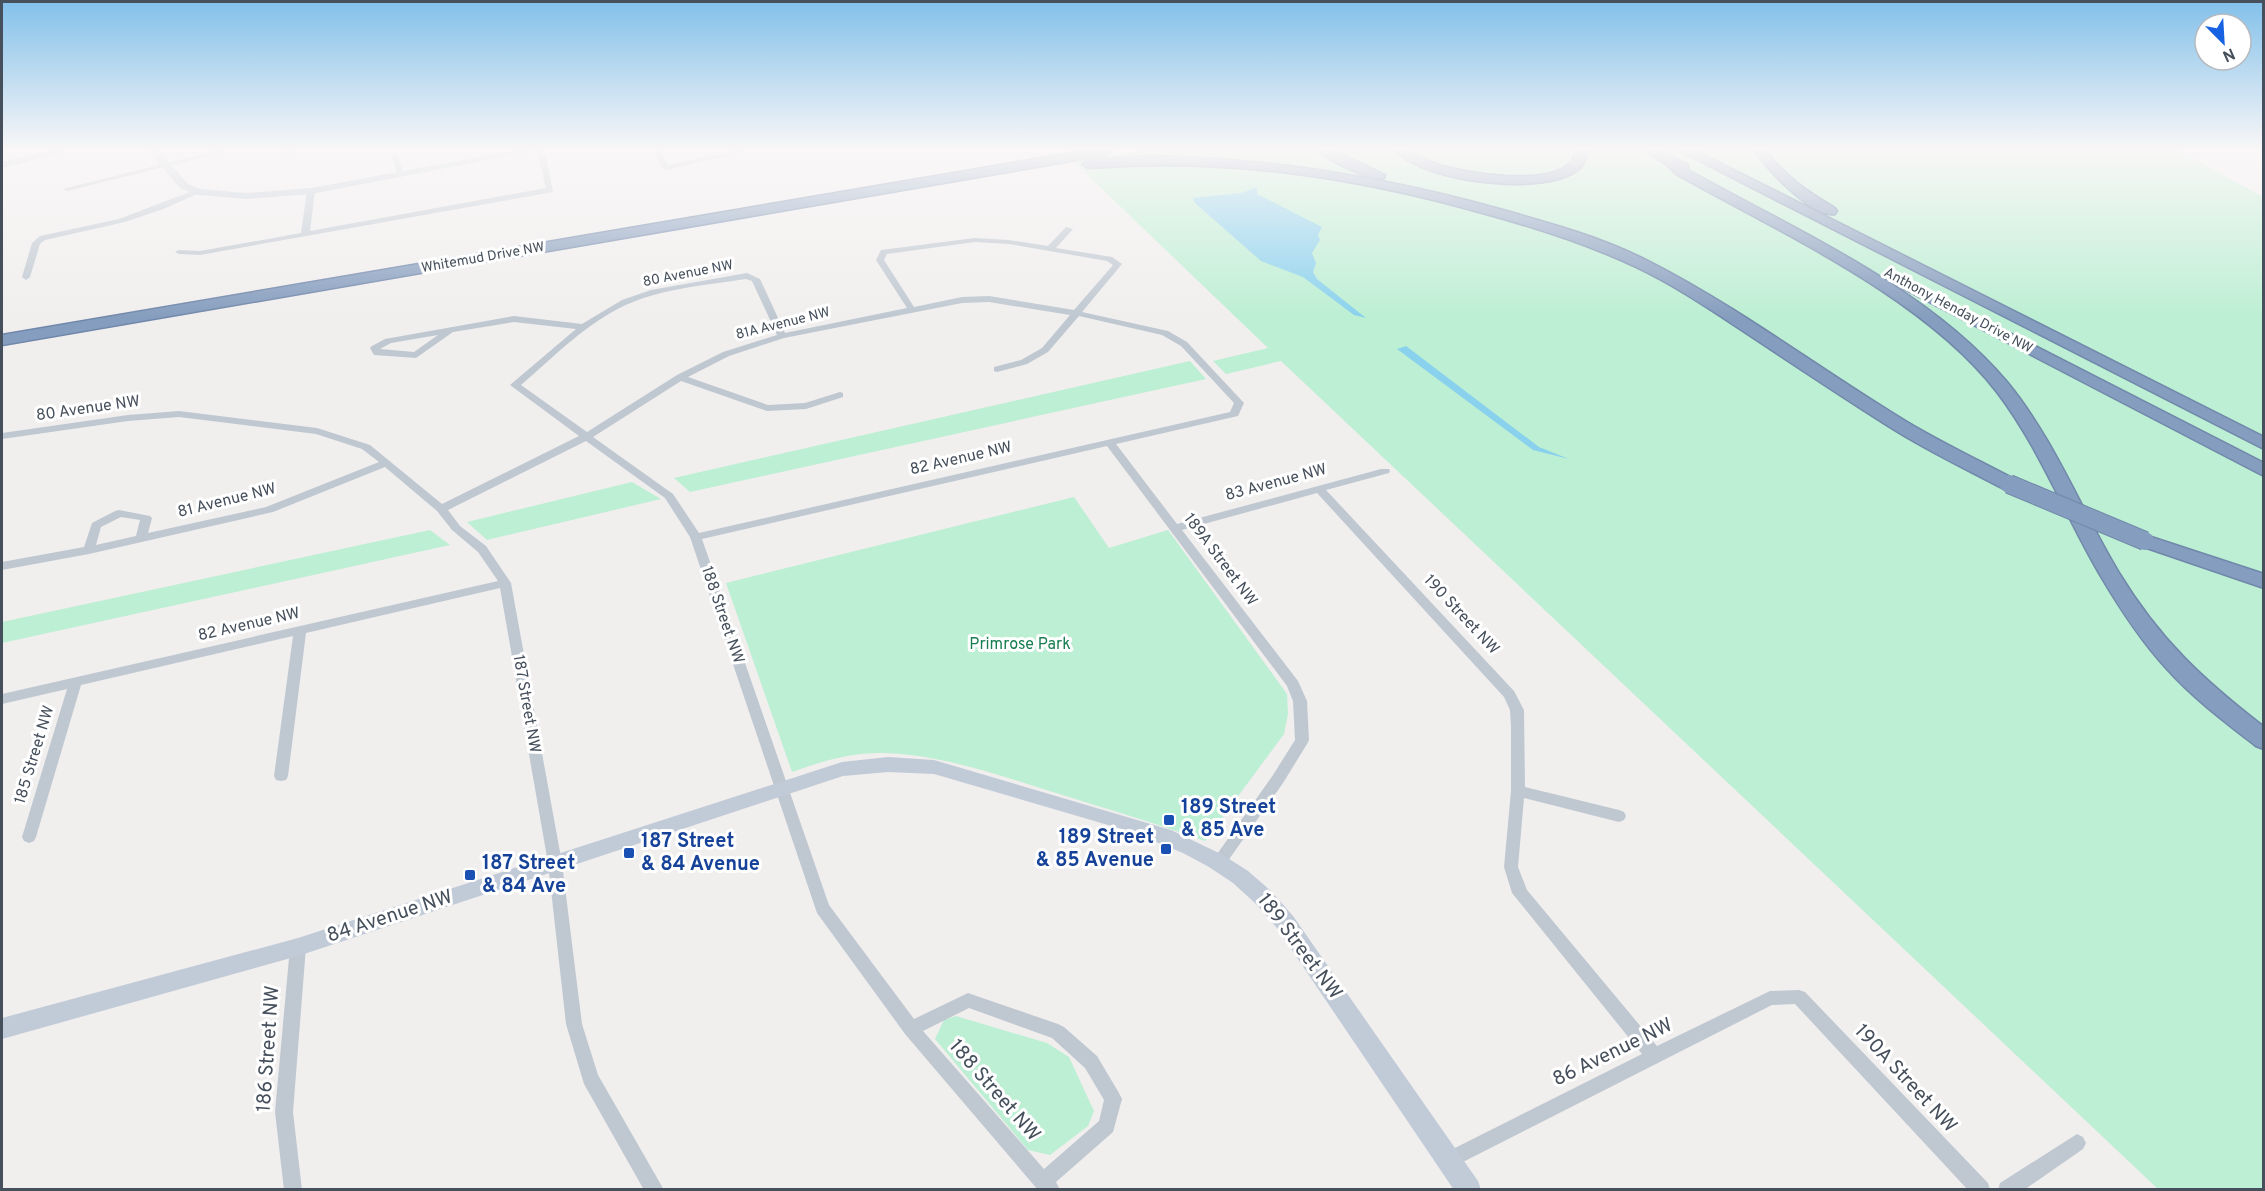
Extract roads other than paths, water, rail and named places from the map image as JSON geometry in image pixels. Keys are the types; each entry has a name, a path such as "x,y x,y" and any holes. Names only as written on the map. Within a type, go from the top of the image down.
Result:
{"highway":[{"path":"621,228 714,207"},
{"name":"Whitemud Drive NW","path":"2,333 746,207"},
{"name":"Whitemud Drive NW","path":"2,340 780,207"},
{"path":"772,208 782,207"},
{"path":"1482,207 1580,238"},
{"path":"1493,207 1580,238 1642,264 1692,291 1902,427 2009,484 2145,541 2264,581"},
{"path":"1744,207 1908,301 1934,320 1981,363 2023,417 2119,588 2165,654 2213,699 2264,740"},
{"name":"Anthony Henday Drive NW","path":"1757,207 2264,471"},
{"name":"Anthony Henday Drive NW","path":"1795,207 2264,444"},
{"path":"1822,207 2054,330 2124,374"}],"street":[{"path":"26,277 36,243 43,237 102,227 164,207"},
{"path":"305,235 309,207"},
{"path":"179,252 200,253 460,207"},
{"path":"1050,249 1069,229"},
{"path":"912,310 879,260 885,252 975,240 1009,242 1109,258 1118,264 1045,350 1024,362 997,369"},
{"name":"80 Avenue NW","path":"624,302 681,288 747,276 756,279 782,336"},
{"name":"81A Avenue NW","path":"441,509 586,437 680,377 726,354 782,336 962,300 990,299 1077,313 1165,333 1184,344 1239,403 1234,414"},
{"name":"188 Street NW","path":"624,302 585,327 515,385 669,496 696,537 822,908 911,1029 1048,1185 1107,1126 1113,1099 1091,1062 1058,1032 968,1000 911,1029"},
{"path":"452,329 416,356 377,353 375,348 388,341 452,329 514,319 585,327"},
{"path":"680,377 767,408 806,406 840,395"},
{"name":"80 Avenue NW","path":"2,436 128,417 179,414"},
{"name":"187 Street NW","path":"179,414 317,431 366,447 441,509 456,528 482,549 504,583 555,863 574,1024 590,1078 655,1190"},
{"name":"82 Avenue NW","path":"696,537 1234,414"},
{"name":"189A Street NW","path":"1109,442 1293,684 1300,701 1302,740 1220,861"},
{"name":"81 Avenue NW","path":"2,566 89,550 269,510 386,463"},
{"name":"83 Avenue NW","path":"1176,528 1385,471"},
{"name":"190 Street NW","path":"1319,489 1509,694 1517,710 1518,791 1511,867 1520,893 1655,1056"},
{"path":"89,550 96,525 118,513 146,518 141,539"},
{"name":"82 Avenue NW","path":"2,699 504,583"},
{"path":"281,776 300,630"},
{"name":"185 Street NW","path":"29,837 75,683"},
{"name":"189 Street NW","path":"842,769 866,764 934,767 1159,832 1220,861 1253,886 1285,922 1469,1190"},
{"name":"84 Avenue NW","path":"2,1029 298,947 842,769"},
{"path":"1518,791 1619,816"},
{"name":"186 Street NW","path":"293,1190 284,1112 298,947"},
{"name":"86 Avenue NW","path":"1449,1160 1770,998 1799,998"},
{"name":"190A Street NW","path":"1799,998 1981,1190"},
{"path":"2007,1190 2077,1143"}],"water":[{"path":"1199,207 1282,207 1322,227 1318,235 1320,240 1312,253 1316,263 1313,272 1317,279 1366,318 1354,315 1303,277 1261,261"},
{"path":"1406,346 1539,447 1569,459 1533,450 1397,349"}],"place":[{"name":"189 Street & 85 Ave","path":"1169,820"},
{"name":"189 Street & 85 Avenue","path":"1166,849"},
{"name":"187 Street & 84 Avenue","path":"629,853"},
{"name":"187 Street & 84 Ave","path":"470,875"}],"park label":[{"name":"Primrose Park","path":"1020,645"}]}
